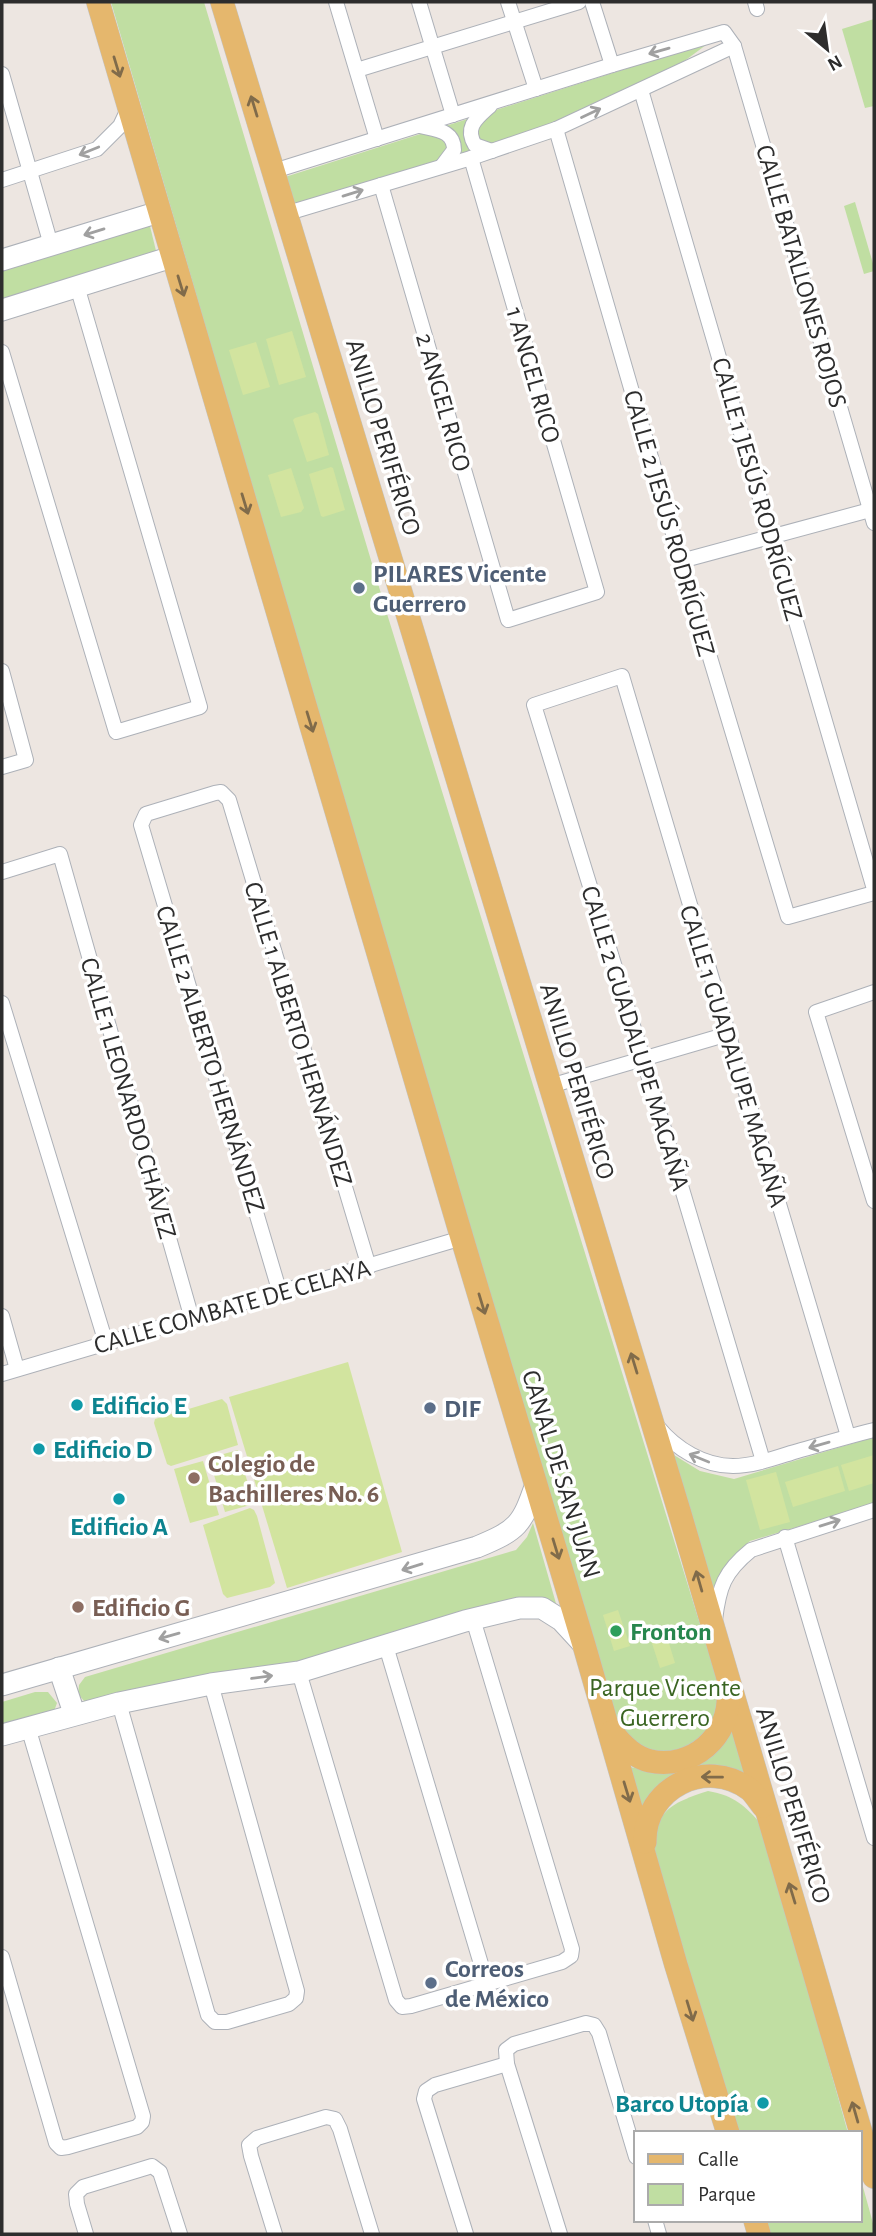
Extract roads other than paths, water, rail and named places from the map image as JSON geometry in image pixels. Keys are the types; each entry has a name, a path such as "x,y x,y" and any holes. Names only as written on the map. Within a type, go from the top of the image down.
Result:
{"main road":[{"path":"97,2 462,1238"},
{"name":"ANILLO PERIFÉRICO","path":"222,2 650,1417 861,2131"},
{"name":"CANAL DE SAN JUAN","path":"462,1238 608,1727"},
{"path":"608,1727 624,1748 648,1761 668,1762 687,1758 701,1752 720,1732 729,1707 726,1677"},
{"path":"608,1727 676,1965 727,2131"},
{"path":"646,1855 645,1828 655,1803 675,1785 692,1778 712,1775 727,1778 751,1790 767,1811"},
{"name":"ANILLO PERIFÉRICO","path":"862,2136 874,2177"}],"street":[{"path":"336,2 377,139"},
{"path":"419,2 453,115"},
{"path":"508,2 537,89"},
{"path":"357,70 579,2"},
{"path":"274,172 612,65 592,2"},
{"name":"CALLE BATALLONES ROJOS","path":"612,65 724,32 734,46 872,517"},
{"path":"288,213 471,158 556,129 734,46"},
{"path":"2,74 51,245"},
{"name":"CALLE 1 JESÚS RODRÍGUEZ","path":"640,90 874,891"},
{"path":"492,151 475,145 470,129 472,122 494,102"},
{"path":"2,180 97,149 120,126 129,107"},
{"path":"419,126 444,131 450,135 454,150 441,167"},
{"name":"CALLE 2 JESÚS RODRÍGUEZ","path":"556,129 681,562 788,917 874,891"},
{"name":"1 ANGEL RICO","path":"471,158 597,592 508,620"},
{"name":"2 ANGEL RICO","path":"381,185 508,620"},
{"path":"2,260 159,212"},
{"path":"4,307 172,257"},
{"path":"2,352 116,732 200,708 77,286"},
{"path":"681,562 771,538 872,517"},
{"path":"2,671 26,760 2,767"},
{"name":"CALLE 1 GUADALUPE MAGAÑA","path":"622,676 848,1437"},
{"name":"CALLE 2 GUADALUPE MAGAÑA","path":"622,676 534,705 763,1461"},
{"name":"CALLE 2 ALBERTO HERNÁNDEZ","path":"229,800 221,792 215,793 146,814 141,825 280,1293"},
{"name":"CALLE 1 ALBERTO HERNÁNDEZ","path":"229,800 369,1268"},
{"name":"CALLE 1 LEONARDO CHÁVEZ","path":"2,872 60,854 192,1319"},
{"path":"874,992 816,1012 874,1201"},
{"path":"2,1003 106,1343"},
{"path":"550,1086 728,1034"},
{"name":"CALLE COMBATE DE CELAYA","path":"2,1374 369,1268 462,1238"},
{"path":"2,1315 18,1369"},
{"path":"650,1417 669,1441 699,1458 732,1466 763,1461 874,1430"},
{"path":"2,1685 477,1547 504,1536 524,1517 536,1484"},
{"path":"714,1635 718,1597 724,1579 734,1564 751,1550 874,1510"},
{"path":"785,1537 874,1838"},
{"path":"2,1735 119,1703 211,1684 299,1672 473,1619 519,1608 542,1608 561,1620 584,1645"},
{"path":"299,1672 396,2000 402,2007 562,1962 570,1956 572,1949 473,1619"},
{"path":"386,1646 487,1984"},
{"path":"59,1668 75,1713"},
{"path":"119,1703 208,2015 215,2022 227,2022 289,2004 296,1998 298,1991 211,1684"},
{"path":"2,1957 56,2143 61,2148 137,2127 143,2116 28,1727"},
{"path":"560,2234 507,2057 513,2044 586,2023 594,2025 599,2033 634,2150"},
{"path":"466,2234 424,2099 426,2091 435,2085 507,2057"},
{"path":"275,2234 250,2145 257,2138 326,2117 335,2119 340,2129 372,2234"},
{"path":"86,2234 76,2194 83,2187 152,2166 160,2172 180,2234"}],"place":[{"name":"PILARES Vicente Guerrero","path":"359,588"},
{"name":"Edificio E","path":"77,1405"},
{"name":"DIF","path":"430,1408"},
{"name":"Edificio D","path":"39,1449"},
{"name":"Colegio de Bachilleres No. 6","path":"194,1478"},
{"name":"Edificio A","path":"119,1499"},
{"name":"Edificio G","path":"78,1607"},
{"name":"Fronton","path":"616,1631"},
{"name":"Correos de México","path":"431,1983"},
{"name":"Barco Utopía","path":"763,2103"}],"park label":[{"name":"Parque Vicente Guerrero","path":"665,1702"}]}
